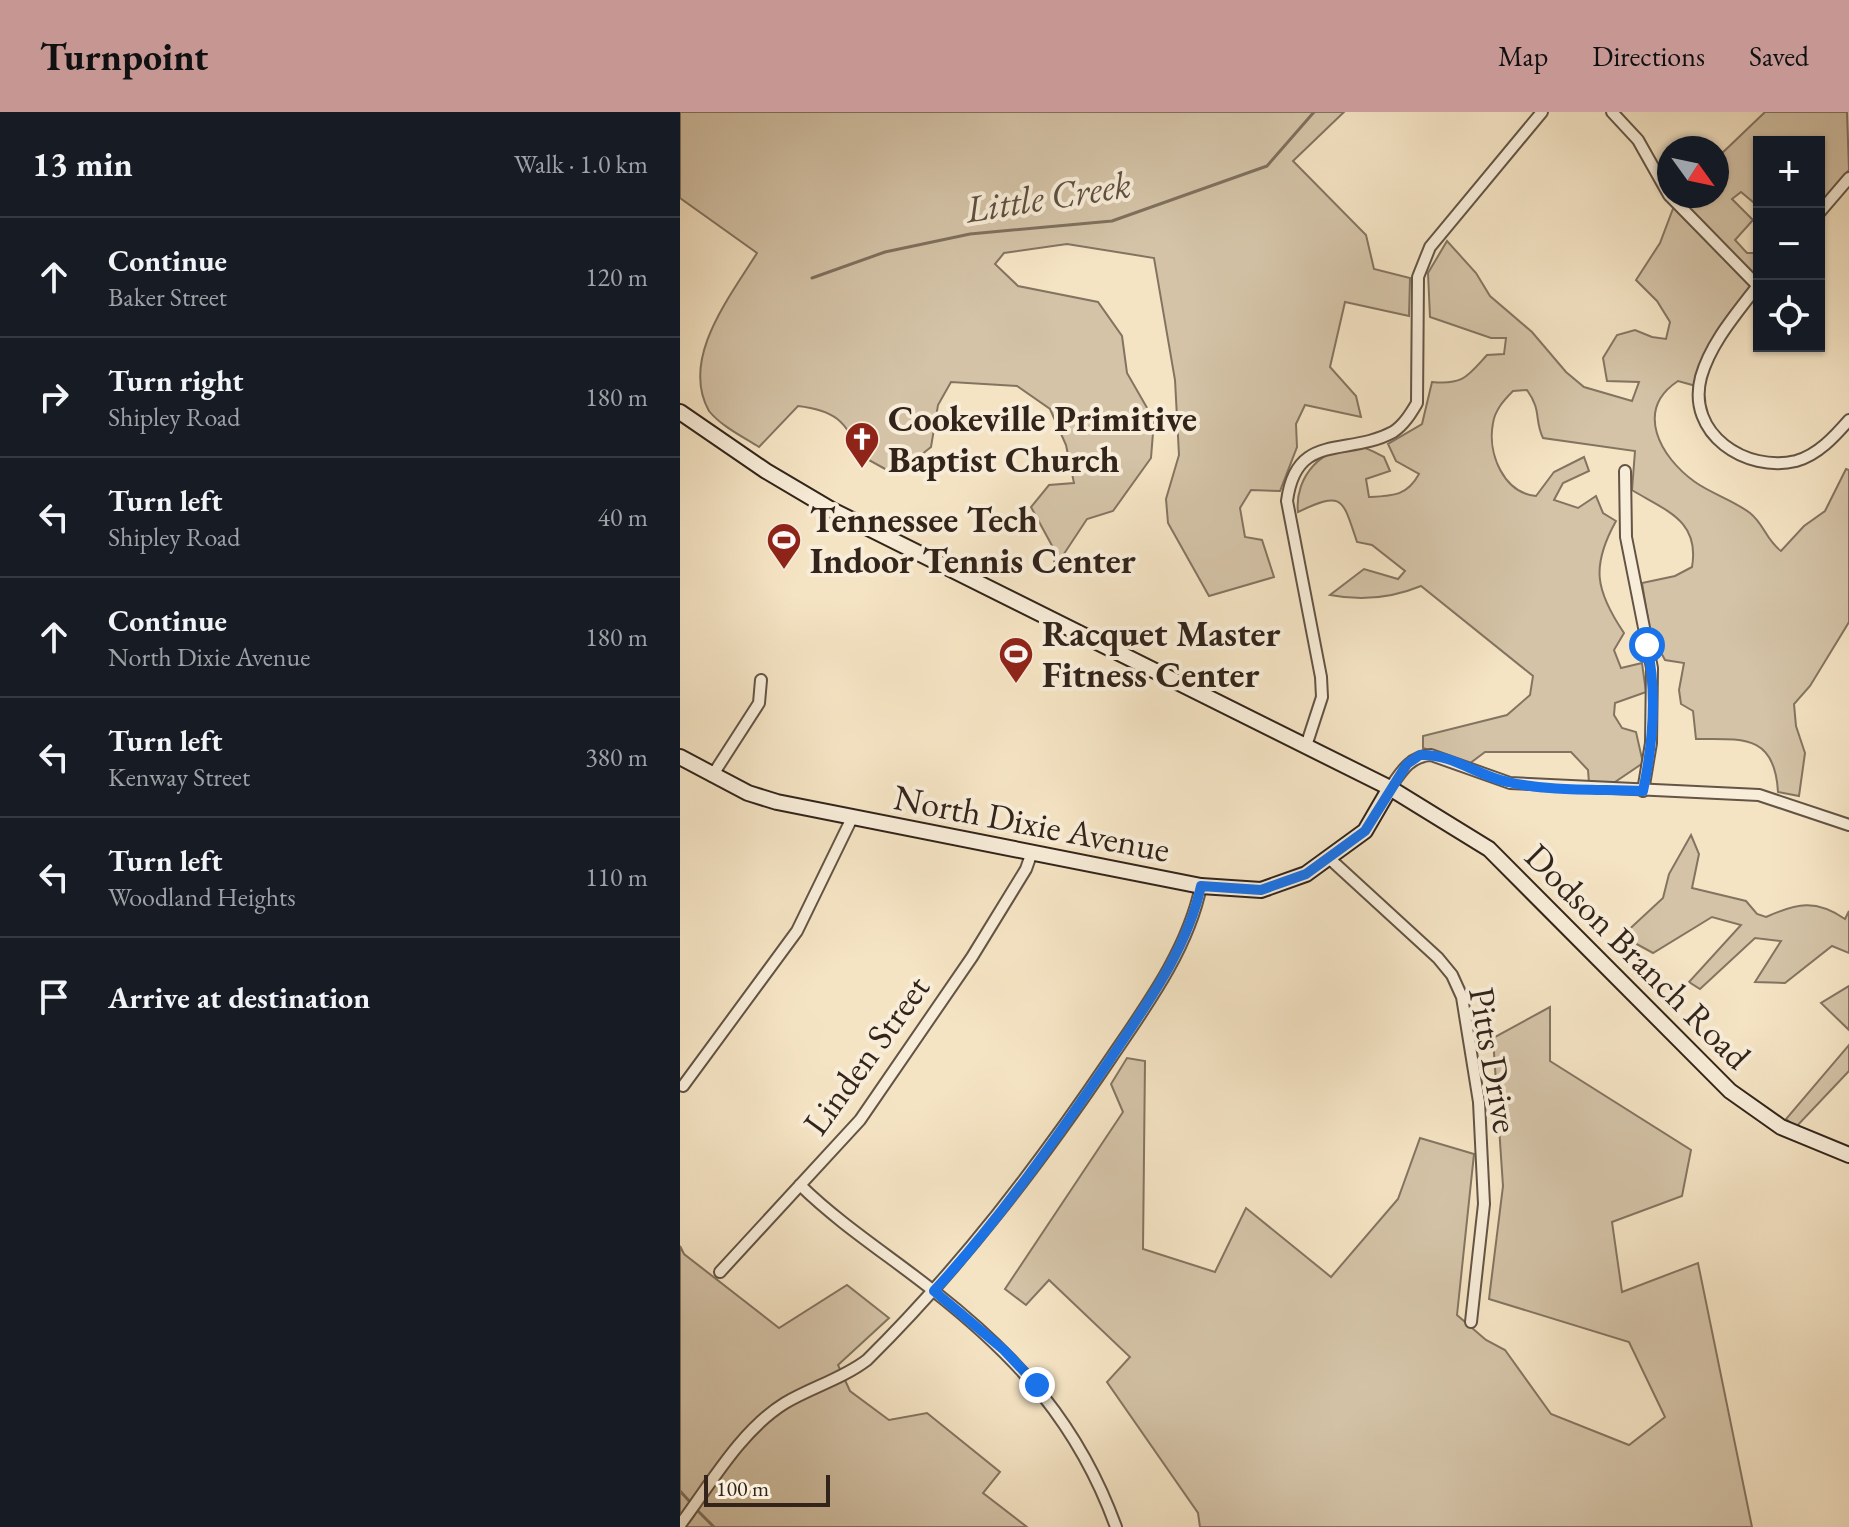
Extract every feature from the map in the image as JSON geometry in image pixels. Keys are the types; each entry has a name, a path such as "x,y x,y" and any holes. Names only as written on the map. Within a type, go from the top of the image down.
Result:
{"main road":[{"name":"Dodson Branch Road","path":"680,412 766,471 832,510 1390,788 1489,849 1722,1084 1756,1112 1781,1127 1849,1155"},
{"name":"North Dixie Avenue","path":"680,757 748,793 852,818 1201,886 1261,890 1306,874 1330,859 1365,831 1390,788"}],"street":[{"path":"1306,746 1322,697 1287,501 1290,478 1303,459 1325,449 1392,432 1406,420 1417,403 1418,277 1430,247 1542,112"},
{"path":"1612,112 1638,140 1657,173"},
{"path":"1823,208 1849,178"},
{"path":"1682,208 1753,280"},
{"path":"1753,292 1714,345 1700,380 1701,409 1708,429 1726,447 1747,460 1772,464 1799,460 1824,446 1849,420"},
{"path":"1625,471 1626,537 1652,668 1651,743 1643,791"},
{"path":"712,776 759,703 761,680"},
{"path":"1390,788 1407,764 1420,755 1431,755 1510,783 1759,795 1849,825"},
{"path":"681,1087 797,931 852,818"},
{"name":"Linden Street","path":"720,1272 868,1109 972,957 1026,869 1032,852"},
{"name":"Pitts Drive","path":"1330,859 1438,958 1452,975 1462,997 1479,1102 1484,1204 1471,1322"},
{"path":"680,1525 755,1428 784,1404 848,1375 867,1360 934,1291 1001,1213 1151,999 1188,928 1201,886"},
{"path":"800,1185 830,1214 934,1291 1004,1350 1051,1402 1090,1469 1116,1527"}],"shaded area":[{"path":"680,112 1344,112 1293,161 1366,235 1374,269 1410,278 1409,316 1345,302 1330,367 1356,396 1361,417 1305,405 1296,424 1297,447 1280,491 1251,490 1240,508 1245,537 1262,540 1274,577 1209,596 1168,523 1166,499 1179,455 1175,380 1154,258 1067,244 1004,253 995,264 1018,286 1098,302 1122,336 1127,373 1154,420 1151,458 1113,511 1087,519 1052,572 1056,553 1031,507 1049,485 1074,483 1066,445 1050,409 1017,386 951,382 938,405 931,447 896,475 858,454 844,425 820,410 798,406 759,447 709,411 702,391 700,371 704,350 722,309 757,253 680,198"},
{"path":"1765,112 1847,112 1849,170 1825,199 1825,136 1753,136 1753,202 1741,192 1732,199 1753,220 1735,240 1747,253 1753,253 1753,277 1688,208 1729,208 1729,146"},
{"path":"1673,208 1676,208 1753,286 1696,386 1678,381 1657,406 1657,433 1671,460 1695,482 1750,513 1781,551 1804,526 1825,511 1846,469 1849,470 1849,622 1810,686 1794,704 1796,726 1805,753 1799,796 1778,792 1776,773 1770,759 1753,744 1741,740 1696,739 1693,711 1681,704 1679,690 1684,663 1665,660 1650,632 1642,583 1675,576 1692,567 1691,538 1678,519 1632,490 1635,451 1543,438 1535,404 1527,390 1513,391 1498,410 1493,423 1496,459 1500,470 1515,488 1536,496 1554,472 1584,457 1589,471 1563,483 1554,500 1578,508 1596,496 1603,513 1616,521 1600,565 1602,591 1624,633 1614,650 1621,668 1642,663 1646,692 1615,703 1614,715 1622,728 1636,732 1643,763 1612,784 1589,783 1588,770 1571,752 1485,752 1469,764 1423,748 1423,736 1507,715 1530,695 1533,676 1421,586 1376,597 1330,595 1364,569 1398,579 1405,571 1372,545 1357,542 1348,515 1339,502 1332,500 1298,512 1298,499 1306,475 1323,457 1347,447 1364,448 1384,457 1390,471 1366,479 1369,497 1392,495 1410,487 1419,474 1396,461 1388,444 1422,424 1432,382 1458,381 1487,355 1504,354 1506,338 1491,338 1430,317 1428,273 1447,241 1476,273 1490,296 1532,332 1566,372 1584,387 1632,401 1639,382 1607,381 1603,358 1617,335 1635,330 1666,339 1670,322 1657,301 1636,280 1660,243"},
{"path":"1691,835 1699,854 1692,888 1746,901 1757,914 1766,917 1806,905 1825,908 1845,919 1849,911 1849,953 1832,946 1785,983 1755,982 1781,941 1755,938 1700,989 1689,982 1741,925 1712,917 1653,953 1622,936 1663,898 1669,874"},
{"path":"1849,986 1849,1030 1821,1003"},
{"path":"1550,1007 1550,1061 1691,1150 1682,1196 1612,1222 1622,1292 1698,1263 1752,1527 1200,1527 1198,1513 1107,1382 1130,1357 1049,1280 1026,1305 1005,1289 1123,1112 1111,1084 1127,1058 1145,1061 1143,1249 1215,1272 1246,1208 1331,1277 1398,1199 1420,1138 1474,1154 1457,1315 1486,1340 1505,1350 1551,1414 1629,1445 1665,1417 1629,1342 1489,1299 1503,1186 1493,1038"},
{"path":"1849,1045 1849,1071 1796,1127 1786,1119"},
{"path":"680,1246 684,1254 779,1328 847,1285 889,1318 838,1365 850,1391 889,1420 927,1413 1000,1472 983,1493 1027,1527 680,1527"}],"waterway":[{"name":"Little Creek","path":"812,278 885,252 970,234 1112,221 1267,166 1314,112"},
{"path":"680,1491 691,1503"},
{"path":"696,1509 714,1527"}],"place":[{"name":"Cookeville Primitive Baptist Church","path":"862,470"},
{"name":"Tennessee Tech Indoor Tennis Center","path":"784,571"},
{"name":"Racquet Master Fitness Center","path":"1016,685"}],"route":[{"path":"1037,1385 1004,1350 934,1291 1001,1213 1151,999 1188,928 1201,886 1261,890 1306,874 1365,831 1407,764 1420,755 1449,759 1484,776 1510,783 1643,791 1651,743 1652,668 1647,645"}]}
